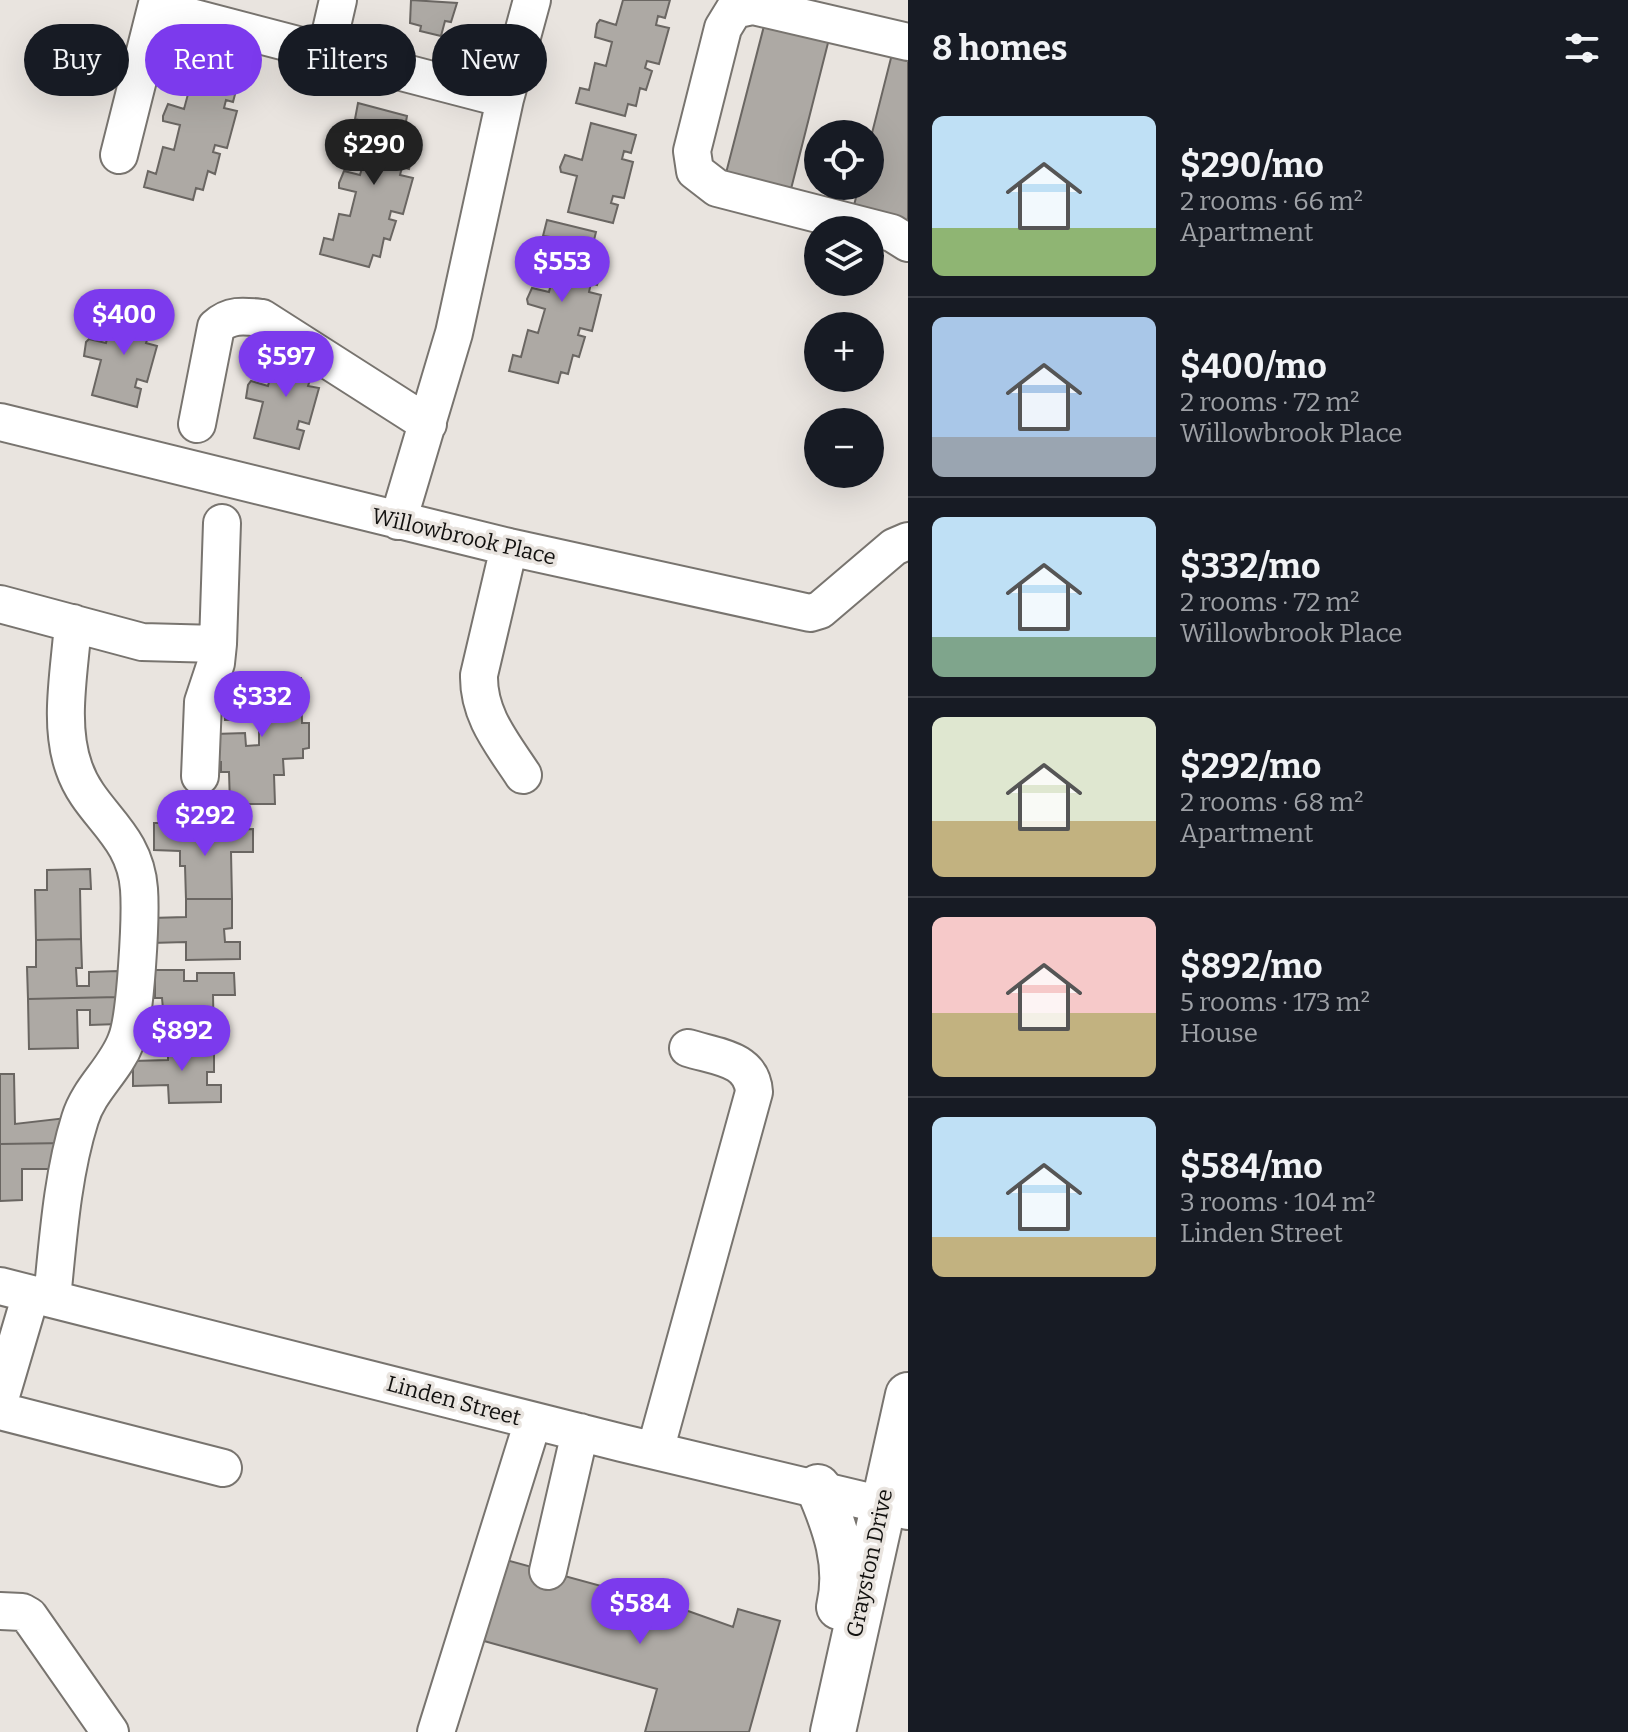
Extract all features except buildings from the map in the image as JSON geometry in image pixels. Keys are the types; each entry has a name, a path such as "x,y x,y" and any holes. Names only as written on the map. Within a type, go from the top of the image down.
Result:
{"main road":[{"name":"Grayston Drive","path":"833,1732 895,1507 908,1395"},
{"path":"818,1487 833,1520 842,1575 819,1732"}],"street":[{"path":"332,24 338,0"},
{"path":"398,521 454,333 505,99 532,0"},
{"path":"119,155 157,4 278,38"},
{"path":"908,42 753,6 734,10 723,28 692,163 703,180 717,188 892,233 908,243"},
{"path":"416,76 505,99"},
{"path":"197,424 216,327 225,318 242,316 262,318 430,418"},
{"name":"Willowbrook Place","path":"0,422 398,521 810,613 820,610 894,547 908,541"},
{"path":"200,776 203,702 216,663 218,644 222,523"},
{"path":"509,547 479,675 478,694 483,714 523,775"},
{"path":"0,604 142,642 218,644"},
{"path":"0,1399 28,1293 58,1238 76,1130 87,1101 127,1040 132,1016 139,890 127,844 74,768 66,725 73,623"},
{"path":"655,1451 754,1092 753,1076 743,1065 688,1048"},
{"name":"Linden Street","path":"28,1293 533,1421 895,1507"},
{"path":"0,1411 223,1468"},
{"path":"436,1732 533,1421"},
{"path":"548,1571 580,1432"},
{"path":"0,1611 22,1612 29,1616 110,1732"}]}
